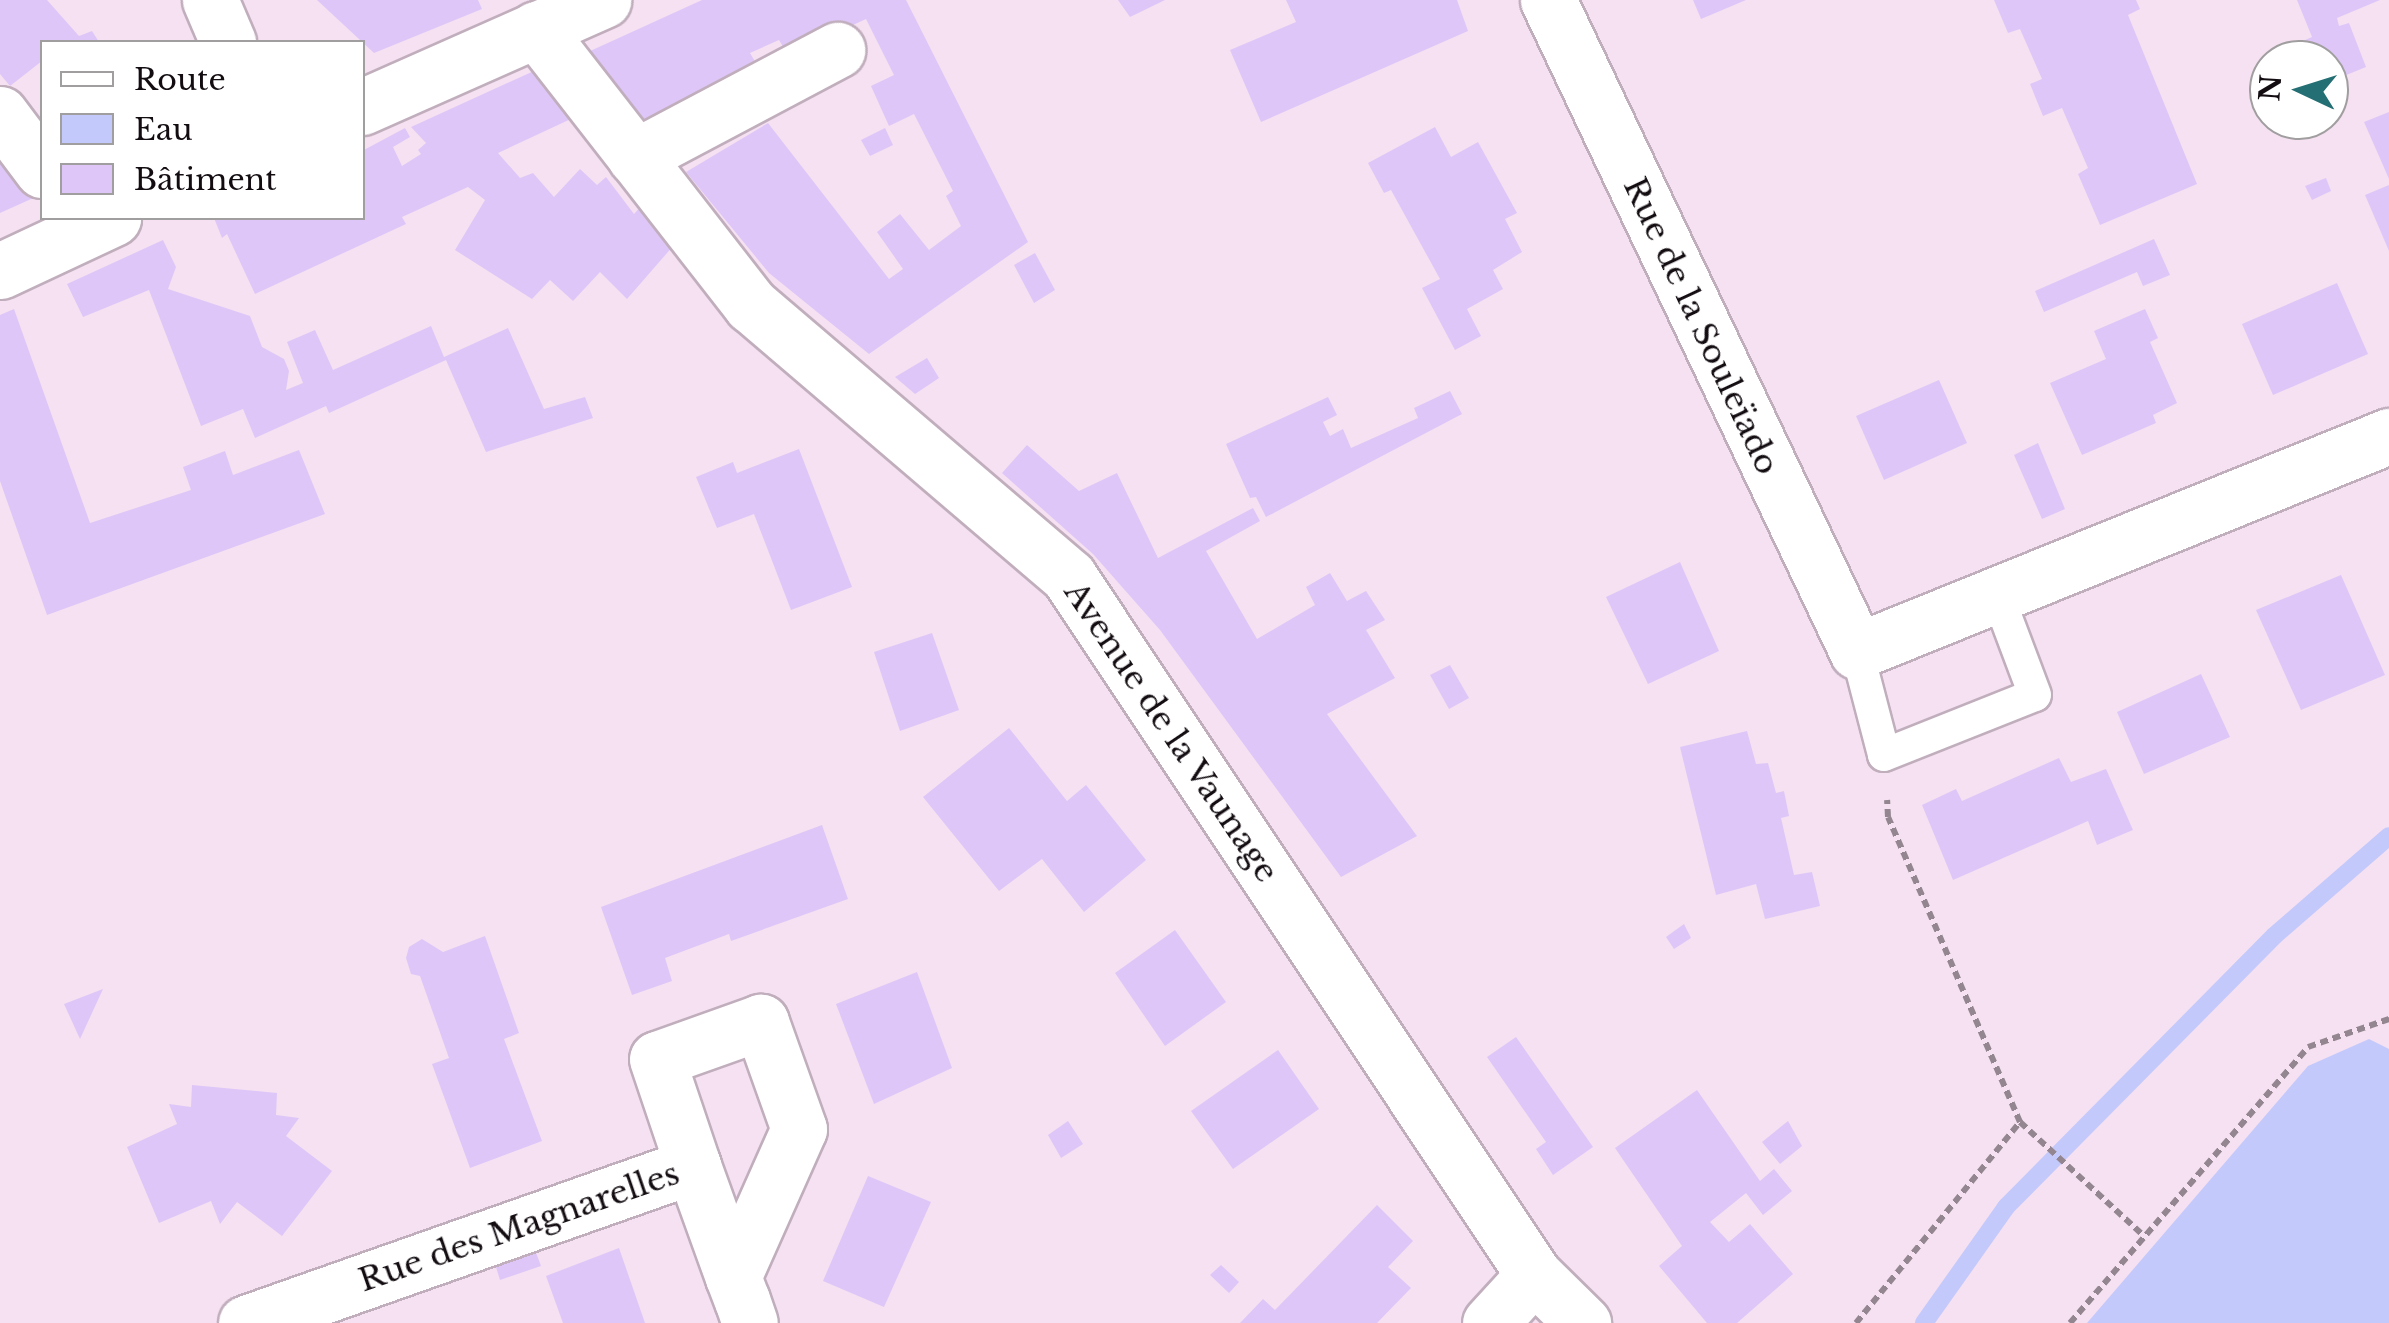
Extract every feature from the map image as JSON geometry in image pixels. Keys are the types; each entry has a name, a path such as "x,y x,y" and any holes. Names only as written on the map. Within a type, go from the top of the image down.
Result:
{"street":[{"path":"210,0 227,40"},
{"path":"365,107 602,0"},
{"name":"Rue de la Souleïado","path":"1548,0 1856,650"},
{"name":"Avenue de la Vaunage","path":"536,29 751,305 1068,577 1534,1275 1583,1323"},
{"path":"636,157 837,50"},
{"path":"0,114 40,167"},
{"path":"0,271 88,222"},
{"path":"1856,650 2389,436"},
{"path":"693,1166 657,1059 761,1022 799,1129 742,1300"},
{"name":"Rue des Magnarelles","path":"246,1323 693,1166 742,1300"},
{"path":"1490,1323 1534,1275"}],"lane":[{"path":"1884,755 2036,695 1997,594"},
{"name":"Rue de la Souleïado","path":"1856,650 1884,755"}],"path":[{"path":"1884,755 1888,818 2020,1122 2143,1235"},
{"path":"2070,1323 2308,1047 2389,1019"},
{"path":"1856,1323 2020,1122"}],"water":[{"path":"2369,1039 2389,1049 2389,1323 2087,1323 2308,1066"}],"building":[{"path":"0,0 47,0 79,36 92,31 98,40 40,40 40,63 10,86 0,74"},
{"path":"317,0 478,0 482,9 374,53 365,40 360,40"},
{"path":"702,0 906,0 1028,242 869,354 769,273 686,172 768,123 889,279 903,269 877,232 900,214 929,250 961,226 946,196 953,191 914,114 889,126 871,86 894,75 866,19 788,55 779,40 750,53 760,70 649,127 588,52"},
{"path":"1118,0 1165,0 1130,17"},
{"path":"1286,0 1457,0 1468,31 1261,122 1230,50 1296,22"},
{"path":"1693,0 1746,0 1701,19"},
{"path":"1994,0 2136,0 2140,9 2128,15 2197,184 2100,225 2078,174 2088,168 2062,108 2043,116 2030,84 2042,79 2020,29 2008,33"},
{"path":"2297,0 2380,0 2337,18 2339,26 2349,23 2366,67 2349,74 2349,40 2305,40 2312,37"},
{"path":"536,70 573,118 498,153 520,178 533,173 554,197 580,169 597,185 606,177 634,214 642,205 674,245 627,299 600,272 573,301 550,280 532,299 455,250 485,200 468,187 402,217 406,224 255,294 227,234 222,238 215,220 365,220 365,149 405,128 410,137 393,147 402,166 421,154 418,150 426,143 411,127"},
{"path":"2389,112 2389,179 2364,122"},
{"path":"1435,127 1451,157 1478,142 1517,213 1505,219 1522,252 1493,270 1503,289 1467,309 1481,336 1455,350 1422,288 1440,279 1391,190 1384,193 1368,163"},
{"path":"885,128 893,145 870,156 861,140"},
{"path":"0,143 40,195 0,213"},
{"path":"2326,178 2331,191 2312,200 2305,186"},
{"path":"2389,185 2389,251 2365,195"},
{"path":"2154,239 2170,275 2143,286 2137,272 2044,312 2035,291"},
{"path":"163,240 176,267 168,289 250,316 262,347 284,359 289,371 286,390 303,383 287,342 315,330 333,370 431,326 444,357 508,328 544,409 585,397 593,418 486,452 446,360 329,413 326,406 255,438 243,409 201,426 149,290 83,317 67,284"},
{"path":"1035,253 1055,290 1034,303 1014,265"},
{"path":"2337,283 2368,354 2273,395 2242,324"},
{"path":"14,309 90,523 191,490 183,467 225,451 233,475 299,450 325,514 47,615 0,481 0,315"},
{"path":"2145,309 2158,338 2150,342 2177,403 2153,415 2156,423 2082,455 2050,383 2106,359 2094,331"},
{"path":"927,358 939,378 915,394 895,377"},
{"path":"1939,380 1967,443 1884,480 1856,416"},
{"path":"1450,391 1462,414 1266,517 1256,497 1250,498 1226,444 1328,397 1337,415 1323,422 1330,436 1343,429 1351,448 1418,418 1414,408"},
{"path":"2038,443 2065,509 2042,519 2014,455"},
{"path":"1027,445 1079,491 1117,473 1158,558 1253,508 1260,521 1206,551 1257,639 1315,605 1306,587 1330,573 1347,601 1366,591 1385,620 1366,630 1395,678 1327,714 1417,836 1341,877 1160,630 1093,554 1002,473"},
{"path":"799,449 852,587 791,610 754,514 717,528 696,477 733,462 737,473"},
{"path":"1680,562 1719,651 1648,684 1606,597"},
{"path":"2341,575 2385,675 2301,710 2256,610"},
{"path":"932,633 959,710 900,731 874,652"},
{"path":"1450,665 1469,698 1449,709 1430,675"},
{"path":"2201,674 2230,737 2144,774 2117,712"},
{"path":"1009,728 1067,801 1086,785 1146,860 1084,912 1042,859 999,891 923,797"},
{"path":"1747,731 1756,764 1768,763 1776,793 1784,791 1789,816 1781,818 1794,875 1812,872 1820,906 1765,919 1756,884 1716,895 1680,747"},
{"path":"2059,758 2071,782 2106,769 2133,830 2097,845 2088,821 1953,880 1922,805 1956,789 1962,801"},
{"path":"822,825 848,899 731,941 729,934 665,958 672,981 632,995 601,907"},
{"path":"1684,924 1691,938 1674,949 1666,937"},
{"path":"1175,930 1226,1002 1165,1046 1115,973"},
{"path":"485,936 519,1033 504,1039 542,1141 470,1168 432,1064 449,1058 420,976 411,974 406,958 409,947 422,939 443,952"},
{"path":"917,972 952,1068 874,1104 836,1004"},
{"path":"103,989 80,1039 64,1004"},
{"path":"1516,1037 1593,1147 1553,1175 1536,1149 1546,1142 1487,1057"},
{"path":"1278,1050 1319,1109 1233,1169 1191,1111"},
{"path":"192,1085 277,1093 276,1115 299,1118 286,1136 332,1171 282,1236 237,1202 220,1224 211,1201 159,1223 127,1147 177,1124 169,1104 191,1107"},
{"path":"1697,1090 1760,1181 1774,1169 1792,1191 1763,1215 1746,1193 1710,1222 1729,1242 1750,1224 1793,1274 1737,1323 1707,1323 1659,1266 1682,1246 1615,1148"},
{"path":"1068,1121 1083,1144 1061,1158 1048,1135"},
{"path":"1788,1121 1802,1146 1780,1164 1762,1142"},
{"path":"868,1176 931,1202 884,1307 823,1281"},
{"path":"1377,1205 1413,1241 1388,1267 1411,1288 1377,1323 1240,1323 1263,1299 1275,1310"},
{"path":"619,1248 645,1323 563,1323 546,1276"},
{"path":"535,1250 541,1266 500,1280 495,1264"},
{"path":"1221,1265 1239,1282 1229,1293 1210,1275"}],"waterway":[{"path":"1924,1323 2006,1207 2274,936 2389,836"}]}
